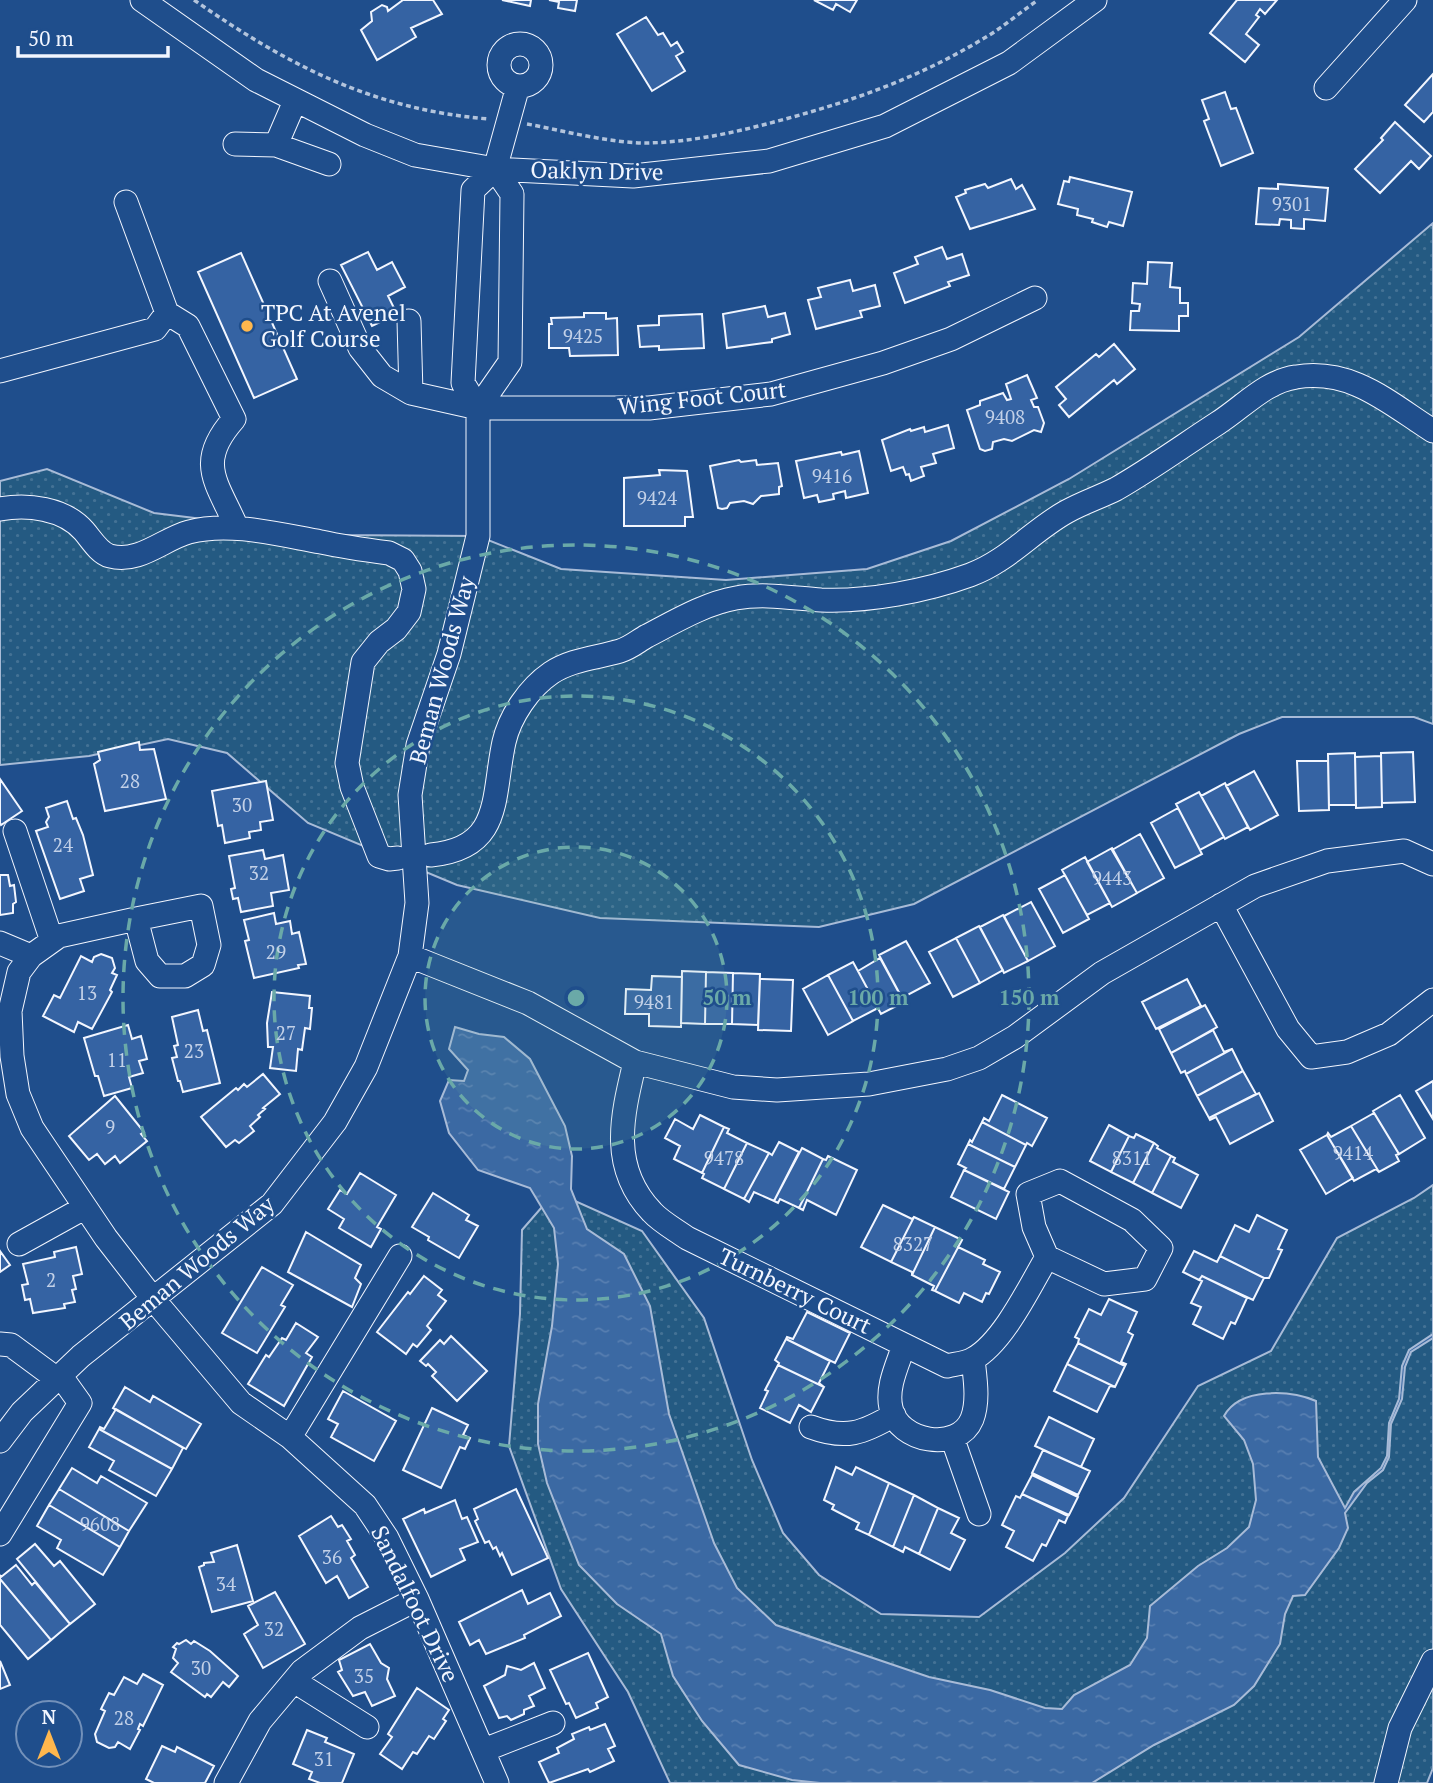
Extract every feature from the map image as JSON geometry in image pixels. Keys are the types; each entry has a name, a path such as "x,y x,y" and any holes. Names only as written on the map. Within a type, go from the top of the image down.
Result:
{"street":[{"name":"Oaklyn Drive","path":"142,0 256,80 365,135 415,155 495,169 633,176 769,162 885,126 1009,63 1095,0"},
{"path":"1326,88 1405,0"},
{"path":"478,408 510,362 512,194 495,169 518,86"},
{"path":"276,145 295,101"},
{"path":"235,144 276,145 328,164"},
{"name":"Beman Woods Way","path":"0,1441 22,1412 59,1377 272,1204 335,1122 366,1067 410,956 417,903 410,795 418,745 449,654 478,537 478,408 464,383 473,190 495,169"},
{"path":"125,202 167,313 188,326 234,419 219,436 212,454 212,471 237,528"},
{"name":"Wing Foot Court","path":"330,281 360,348 382,376 411,393 478,408 649,408 771,394 883,363 951,339 1035,298"},
{"path":"0,371 155,329 167,313"},
{"path":"409,321 411,393"},
{"path":"431,855 453,853 471,843 489,824 505,740 513,716 551,674 572,663 622,651 694,613 733,598 760,595 857,600 891,595 968,576 997,563 1065,513 1116,488 1222,421 1270,386 1292,377 1320,375 1345,379 1398,407 1433,431"},
{"path":"0,509 19,506 41,508 65,517 81,527 105,555 120,558 142,554 190,532 237,528 389,553 403,560 410,571 414,589 409,612 363,662 347,763 352,786 379,856 398,858"},
{"path":"15,831 52,941"},
{"path":"410,956 528,1003 635,1062 733,1087 777,1090 869,1084 947,1069 979,1058 1015,1037 1102,973 1255,886 1327,861 1404,850 1433,864"},
{"path":"1221,905 1288,1028 1311,1057 1347,1052 1389,1034 1433,1000"},
{"path":"0,943 31,956 59,936 136,919"},
{"name":"Sandalfoot Drive","path":"31,956 19,972 10,1011 12,1056 18,1094 32,1128 84,1208 154,1300 241,1403 290,1437 365,1505 387,1538 417,1599 497,1783"},
{"name":"Turnberry Court","path":"635,1062 623,1113 622,1157 633,1186 652,1213 687,1238 947,1366 973,1359"},
{"path":"1060,1181 1132,1220 1161,1248 1145,1279 1104,1284 1046,1257 1034,1227 1028,1194 1060,1181"},
{"path":"19,1244 84,1208"},
{"path":"290,1437 400,1256"},
{"path":"904,1345 892,1381 890,1397 898,1422 911,1433 923,1438 943,1439 959,1435 972,1421 976,1403 973,1359 987,1349 1013,1317 1046,1257"},
{"path":"0,1344 11,1345 59,1377 80,1403 0,1534"},
{"path":"811,1427 847,1435 862,1432 894,1415"},
{"path":"952,1437 979,1514"},
{"path":"226,1783 260,1721 302,1671 360,1628 417,1599"},
{"path":"1386,1783 1400,1728 1433,1661"},
{"path":"294,1681 367,1727"},
{"path":"484,1750 553,1723"}],"path":[{"path":"194,0 286,60 378,99 420,110 646,143 748,129 865,96 928,70 984,39 1038,0"}],"shaded area":[{"path":"1433,223 1433,724 1414,717 1282,717 1239,734 914,904 819,927 600,918 457,885 308,823 227,753 168,739 89,756 0,765 0,481 47,469 154,513 333,535 478,536 561,569 726,580 867,569 951,541 1069,479 1299,337"},
{"path":"1433,1185 1433,1768 1427,1783 670,1783 628,1692 561,1589 509,1446 520,1314 522,1230 555,1192 642,1231 704,1318 752,1460 783,1533 819,1575 881,1614 979,1617 1065,1553 1124,1498 1198,1386 1271,1351 1337,1238 1414,1198"}],"water":[{"path":"455,1027 504,1037 530,1059 565,1126 572,1156 571,1189 587,1229 624,1254 650,1306 669,1414 714,1543 737,1588 776,1625 929,1677 990,1690 1045,1708 1062,1709 1074,1695 1130,1665 1147,1638 1150,1606 1198,1566 1227,1548 1249,1527 1256,1500 1253,1464 1244,1440 1224,1416 1231,1407 1253,1396 1280,1393 1316,1401 1318,1457 1345,1508 1354,1492 1381,1468 1387,1456 1389,1423 1399,1399 1402,1366 1409,1350 1433,1334 1433,1338 1411,1352 1405,1367 1402,1399 1391,1424 1389,1457 1383,1470 1367,1483 1345,1513 1348,1528 1339,1548 1305,1595 1293,1596 1285,1614 1280,1644 1254,1686 1234,1705 1154,1745 1092,1783 820,1783 792,1780 739,1765 702,1721 673,1676 661,1634 617,1604 579,1565 547,1483 538,1444 538,1404 552,1326 558,1264 554,1228 530,1188 478,1170 449,1133 440,1101 449,1080 464,1081 468,1070 449,1049"}],"building":[{"path":"403,0 433,0 442,14 411,28 416,37 377,60 361,30 372,21 371,12 382,5 387,7 388,11"},
{"path":"502,0 531,0 530,6"},
{"path":"549,0 577,0 575,11 558,8 559,2"},
{"path":"814,0 857,0 850,12 836,4 833,10"},
{"path":"1237,0 1277,0 1265,14 1260,9 1256,15 1259,17 1246,34 1259,45 1245,62 1210,33"},
{"path":"646,17 658,35 663,33 671,46 677,42 683,52 676,56 685,71 652,91 617,34"},
{"path":"1433,74 1433,112 1424,122 1405,105"},
{"path":"1225,92 1231,109 1236,108 1253,153 1221,166 1204,121 1209,119 1202,100"},
{"path":"1395,122 1431,156 1419,169 1411,161 1380,193 1355,169 1383,140 1381,138"},
{"path":"1070,177 1132,192 1123,226 1109,222 1107,227 1092,222 1093,219 1077,215 1078,209 1058,204 1064,181 1069,182"},
{"path":"1011,179 1016,189 1022,185 1035,209 970,229 956,197 966,193 965,190 985,184 988,188"},
{"path":"1278,184 1328,188 1325,221 1304,219 1304,229 1291,228 1291,220 1280,219 1279,225 1256,224 1259,188 1278,189"},
{"path":"942,247 947,259 962,254 969,275 948,282 950,286 905,303 894,273 918,264 915,257"},
{"path":"368,252 377,270 392,262 405,287 388,296 397,314 372,326 341,265"},
{"name":"TPC At Avenel Golf Course","path":"241,253 297,379 254,398 198,272"},
{"path":"1148,262 1172,263 1170,287 1180,288 1180,303 1188,303 1188,316 1179,316 1179,331 1130,330 1131,311 1139,311 1140,304 1132,303 1133,283 1147,284"},
{"path":"850,280 853,291 875,285 880,306 860,311 862,317 816,329 808,300 821,297 818,288"},
{"path":"765,306 768,317 785,313 790,334 772,339 772,342 727,348 723,314"},
{"path":"584,313 606,313 606,319 617,318 618,355 570,356 569,348 549,348 551,318 584,317"},
{"path":"702,314 704,348 659,350 659,346 640,347 638,326 659,325 659,316"},
{"path":"1114,344 1135,369 1117,384 1114,380 1069,417 1059,405 1066,399 1056,387 1096,354 1099,357"},
{"path":"1027,375 1037,398 1031,400 1034,407 1038,407 1044,423 1041,432 1034,430 1012,441 1004,439 993,442 992,449 980,449 967,410 980,405 980,401 1003,393 1007,400 1011,399 1006,384"},
{"path":"948,425 954,448 933,454 936,463 921,467 924,476 911,481 903,467 891,471 882,440 910,429 911,431 924,427 925,432"},
{"path":"859,451 868,493 846,498 845,491 833,494 834,499 819,502 817,495 804,498 796,461"},
{"path":"739,460 756,460 757,465 778,463 782,486 779,487 779,494 761,496 753,504 744,501 730,503 727,508 718,508 710,466"},
{"path":"659,470 687,471 693,517 685,517 685,526 624,526 624,478 660,475"},
{"path":"139,742 140,750 154,749 166,799 105,811 94,764 100,760 98,752"},
{"path":"1413,752 1415,802 1382,803 1381,753"},
{"path":"1355,753 1356,805 1329,805 1328,754"},
{"path":"1381,756 1382,807 1356,808 1355,757"},
{"path":"1297,761 1328,761 1329,810 1299,811"},
{"path":"1254,771 1278,815 1250,830 1226,786"},
{"path":"0,779 22,811 1,825 0,823"},
{"path":"266,781 273,820 260,822 261,830 249,832 250,838 225,843 222,825 218,826 212,791"},
{"path":"1225,783 1248,827 1225,839 1201,796"},
{"path":"1199,792 1224,837 1200,850 1176,804"},
{"path":"67,801 73,819 76,818 83,835 93,875 80,879 84,891 60,899 36,831 48,827 46,808"},
{"path":"1178,808 1202,854 1175,868 1151,823"},
{"path":"1140,834 1164,878 1137,893 1112,850"},
{"path":"1112,848 1137,893 1112,907 1087,862"},
{"path":"263,850 265,859 283,855 289,890 271,893 273,906 241,912 238,898 233,899 231,889 235,888 229,856"},
{"path":"1085,857 1110,903 1087,915 1062,870"},
{"path":"0,875 8,875 10,886 14,885 16,902 13,904 13,913 0,915"},
{"path":"1065,875 1089,919 1063,933 1039,889"},
{"path":"1031,902 1055,946 1028,961 1004,916"},
{"path":"274,913 276,924 290,921 292,934 299,932 306,964 254,978 245,941 249,940 244,920"},
{"path":"1003,915 1028,961 1004,973 980,927"},
{"path":"979,926 1003,970 980,983 956,938"},
{"path":"956,938 980,983 953,997 929,952"},
{"path":"906,941 930,983 902,998 879,955"},
{"path":"101,954 112,958 115,968 112,973 117,975 110,990 112,992 92,1029 78,1022 74,1032 43,1016 54,995 60,998 81,956 92,962 94,957"},
{"path":"880,958 904,1002 881,1014 858,971"},
{"path":"853,962 878,1008 853,1021 828,975"},
{"path":"682,971 706,972 705,1024 681,1023"},
{"path":"706,972 733,973 732,1024 705,1024"},
{"path":"733,973 760,974 758,1025 732,1024"},
{"path":"828,975 853,1021 828,1035 803,989"},
{"path":"652,976 682,977 681,1027 649,1026 649,1014 625,1014 626,989 651,990"},
{"path":"760,979 793,980 791,1031 758,1030"},
{"path":"1187,979 1201,1006 1156,1029 1142,1002"},
{"path":"272,992 310,996 310,1029 305,1028 302,1050 298,1049 296,1071 270,1068 273,1047 268,1047 267,1023"},
{"path":"1205,1005 1217,1027 1171,1053 1159,1029"},
{"path":"198,1010 203,1031 207,1030 220,1083 183,1092 172,1058 177,1057 174,1046 178,1045 172,1017"},
{"path":"128,1025 132,1039 141,1036 147,1059 139,1061 143,1073 129,1077 132,1088 104,1096 84,1038"},
{"path":"1213,1030 1224,1052 1232,1049 1186,1074 1185,1071 1181,1073 1171,1053"},
{"path":"1232,1049 1243,1071 1197,1096 1186,1074"},
{"path":"1243,1071 1256,1094 1209,1118 1197,1096"},
{"path":"263,1074 280,1094 263,1108 265,1109 258,1115 260,1117 250,1126 254,1131 239,1143 235,1140 226,1147 201,1117 236,1088 238,1090 244,1084 247,1087"},
{"path":"1433,1081 1433,1119 1416,1091"},
{"path":"1259,1093 1273,1121 1230,1144 1216,1117 1210,1120 1209,1118"},
{"path":"1002,1095 1047,1118 1032,1146 982,1122 984,1118 989,1121"},
{"path":"1400,1095 1425,1138 1399,1154 1373,1111"},
{"path":"115,1096 144,1132 141,1134 147,1141 120,1163 115,1156 105,1164 97,1154 89,1160 69,1136"},
{"path":"1374,1113 1399,1154 1396,1155 1399,1161 1379,1172 1351,1126"},
{"path":"700,1115 724,1127 702,1173 674,1159 680,1146 665,1138 675,1119 693,1129"},
{"path":"982,1122 1026,1145 1015,1167 968,1144 970,1140 972,1142"},
{"path":"1109,1125 1129,1136 1111,1172 1090,1161"},
{"path":"1351,1126 1379,1172 1376,1169 1354,1181 1327,1135 1328,1133 1331,1137"},
{"path":"724,1127 729,1129 727,1133 747,1143 724,1189 702,1178 702,1173"},
{"path":"1136,1134 1154,1143 1133,1183 1111,1172 1129,1136 1134,1138"},
{"path":"1327,1135 1353,1178 1326,1194 1300,1150"},
{"path":"779,1142 799,1152 774,1201 754,1192 749,1202 744,1199 769,1153 772,1155"},
{"path":"747,1143 769,1153 744,1199 724,1189"},
{"path":"1154,1143 1157,1148 1171,1156 1152,1193 1133,1183"},
{"path":"968,1144 1015,1167 1004,1189 964,1170 966,1168 958,1164"},
{"path":"802,1148 823,1159 799,1208 780,1199 778,1203 774,1201"},
{"path":"828,1156 857,1170 836,1215 807,1200 803,1210 799,1208 823,1159 826,1160"},
{"path":"1171,1156 1175,1158 1173,1162 1198,1175 1181,1208 1152,1193"},
{"path":"964,1170 1009,1192 996,1219 951,1197"},
{"path":"360,1173 396,1195 377,1227 381,1229 371,1247 339,1228 344,1219 328,1209 340,1190 347,1194"},
{"path":"433,1193 469,1215 466,1220 478,1226 459,1258 412,1227"},
{"path":"883,1205 912,1219 914,1217 891,1262 861,1247"},
{"path":"1257,1215 1287,1230 1278,1249 1282,1250 1269,1278 1220,1256 1235,1225 1249,1232"},
{"path":"914,1217 935,1227 912,1275 912,1272 891,1262"},
{"path":"935,1227 962,1240 935,1291 932,1290 934,1286 912,1275"},
{"path":"306,1232 361,1265 355,1278 361,1284 352,1307 288,1272"},
{"path":"76,1247 82,1274 73,1276 75,1302 64,1304 65,1308 33,1313 30,1299 25,1300 22,1285 28,1284 23,1264 55,1257 54,1252"},
{"path":"958,1247 985,1260 983,1264 1000,1272 982,1302 964,1293 959,1303 935,1291"},
{"path":"0,1251 10,1265 0,1272"},
{"path":"1194,1251 1217,1262 1220,1256 1264,1278 1253,1300 1202,1276 1199,1280 1183,1272"},
{"path":"262,1267 293,1285 281,1305 285,1307 257,1353 222,1333"},
{"path":"424,1276 442,1290 438,1295 446,1301 427,1326 431,1330 417,1347 413,1344 406,1354 377,1332"},
{"path":"1202,1276 1247,1298 1235,1324 1231,1322 1223,1339 1193,1324 1201,1307 1191,1303"},
{"path":"1109,1299 1137,1312 1128,1332 1133,1335 1121,1362 1126,1364 1125,1366 1078,1343 1079,1339 1075,1337 1089,1309 1101,1315"},
{"path":"807,1312 850,1333 835,1363 786,1339 793,1339"},
{"path":"296,1323 318,1337 306,1353 312,1357 284,1406 248,1384 266,1355 269,1357 282,1338 286,1340"},
{"path":"451,1336 487,1371 457,1401 432,1376 436,1372 420,1361 440,1340 444,1344"},
{"path":"786,1339 830,1361 819,1383 824,1387 778,1365 775,1360"},
{"path":"1078,1343 1125,1366 1115,1387 1067,1364"},
{"path":"1067,1364 1115,1387 1110,1386 1097,1412 1054,1391"},
{"path":"778,1365 824,1387 811,1412 799,1405 790,1423 760,1408 768,1391 765,1390"},
{"path":"125,1387 150,1402 153,1396 201,1424 186,1449 113,1408"},
{"path":"343,1391 396,1421 374,1461 331,1437 338,1424 328,1419"},
{"path":"432,1408 468,1425 463,1435 470,1438 465,1449 460,1447 441,1488 403,1470"},
{"path":"116,1409 183,1448 172,1469 99,1429 104,1429"},
{"path":"1049,1417 1094,1439 1081,1467 1035,1446"},
{"path":"99,1429 172,1469 156,1496 109,1470 114,1461 89,1447"},
{"path":"1043,1450 1090,1471 1078,1495 1032,1473"},
{"path":"836,1467 852,1475 856,1467 889,1483 869,1535 856,1529 859,1523 832,1509 834,1505 824,1500"},
{"path":"72,1468 97,1483 101,1476 147,1503 129,1531 59,1489"},
{"path":"1032,1475 1078,1497 1069,1515 1022,1494"},
{"path":"889,1483 914,1495 893,1547 869,1535"},
{"path":"59,1489 129,1531 120,1547 49,1505"},
{"path":"516,1489 548,1558 512,1575 502,1553 500,1556 489,1541 485,1543 475,1521 478,1519 474,1509"},
{"path":"1022,1494 1068,1516 1065,1523 1059,1520 1046,1546 1042,1544 1033,1561 1006,1547 1014,1531 1002,1525 1016,1496 1020,1498"},
{"path":"914,1495 938,1508 919,1554 905,1547 903,1552 893,1547"},
{"path":"455,1500 462,1519 467,1517 478,1542 460,1549 465,1560 431,1577 403,1519 424,1509 425,1513"},
{"path":"49,1505 120,1547 103,1575 57,1548 61,1540 37,1526"},
{"path":"938,1508 959,1518 951,1533 965,1540 950,1570 919,1554"},
{"path":"331,1516 338,1527 342,1525 351,1539 347,1541 355,1555 351,1558 368,1587 349,1598 337,1576 326,1583 299,1536"},
{"path":"35,1544 54,1566 60,1561 95,1604 70,1624 17,1559"},
{"path":"237,1545 253,1601 212,1612 199,1567 204,1563 214,1562 211,1553"},
{"path":"16,1565 32,1585 35,1582 70,1624 51,1640 0,1579 0,1575 1,1577"},
{"path":"0,1579 51,1640 28,1659 0,1625"},
{"path":"522,1590 528,1604 550,1593 561,1616 524,1635 525,1638 486,1654 479,1640 470,1645 459,1622"},
{"path":"275,1592 305,1644 263,1668 244,1634 258,1625 248,1606"},
{"path":"186,1640 191,1644 194,1641 210,1651 238,1676 229,1687 223,1682 211,1697 207,1694 205,1697 171,1672 178,1663 173,1658 176,1649 173,1647"},
{"path":"370,1644 381,1663 389,1668 387,1679 395,1696 372,1706 365,1692 353,1696 338,1672 342,1670 339,1660"},
{"path":"588,1653 608,1697 596,1703 598,1708 576,1718 569,1703 566,1704 550,1670"},
{"path":"0,1661 10,1685 0,1689"},
{"path":"534,1663 545,1688 529,1696 534,1706 511,1720 507,1716 499,1718 484,1686 505,1675 507,1666 521,1670"},
{"path":"143,1674 163,1685 143,1726 140,1724 140,1730 130,1749 118,1742 115,1747 109,1748 97,1742 95,1734 105,1711 101,1709 109,1693 114,1695 124,1677 137,1684"},
{"path":"417,1688 449,1710 443,1719 446,1721 434,1739 429,1736 417,1754 413,1752 402,1769 380,1754 392,1737 388,1734"},
{"path":"605,1724 615,1746 608,1749 614,1761 590,1772 588,1769 549,1783 539,1762 559,1753 557,1748 574,1739 572,1734"},
{"path":"307,1730 327,1738 325,1742 354,1754 342,1783 320,1783 309,1779 312,1772 293,1764"},
{"path":"162,1746 175,1752 177,1747 214,1766 205,1783 154,1783 146,1779"}],"place":[{"name":"TPC At Avenel Golf Course","path":"247,326"}]}
